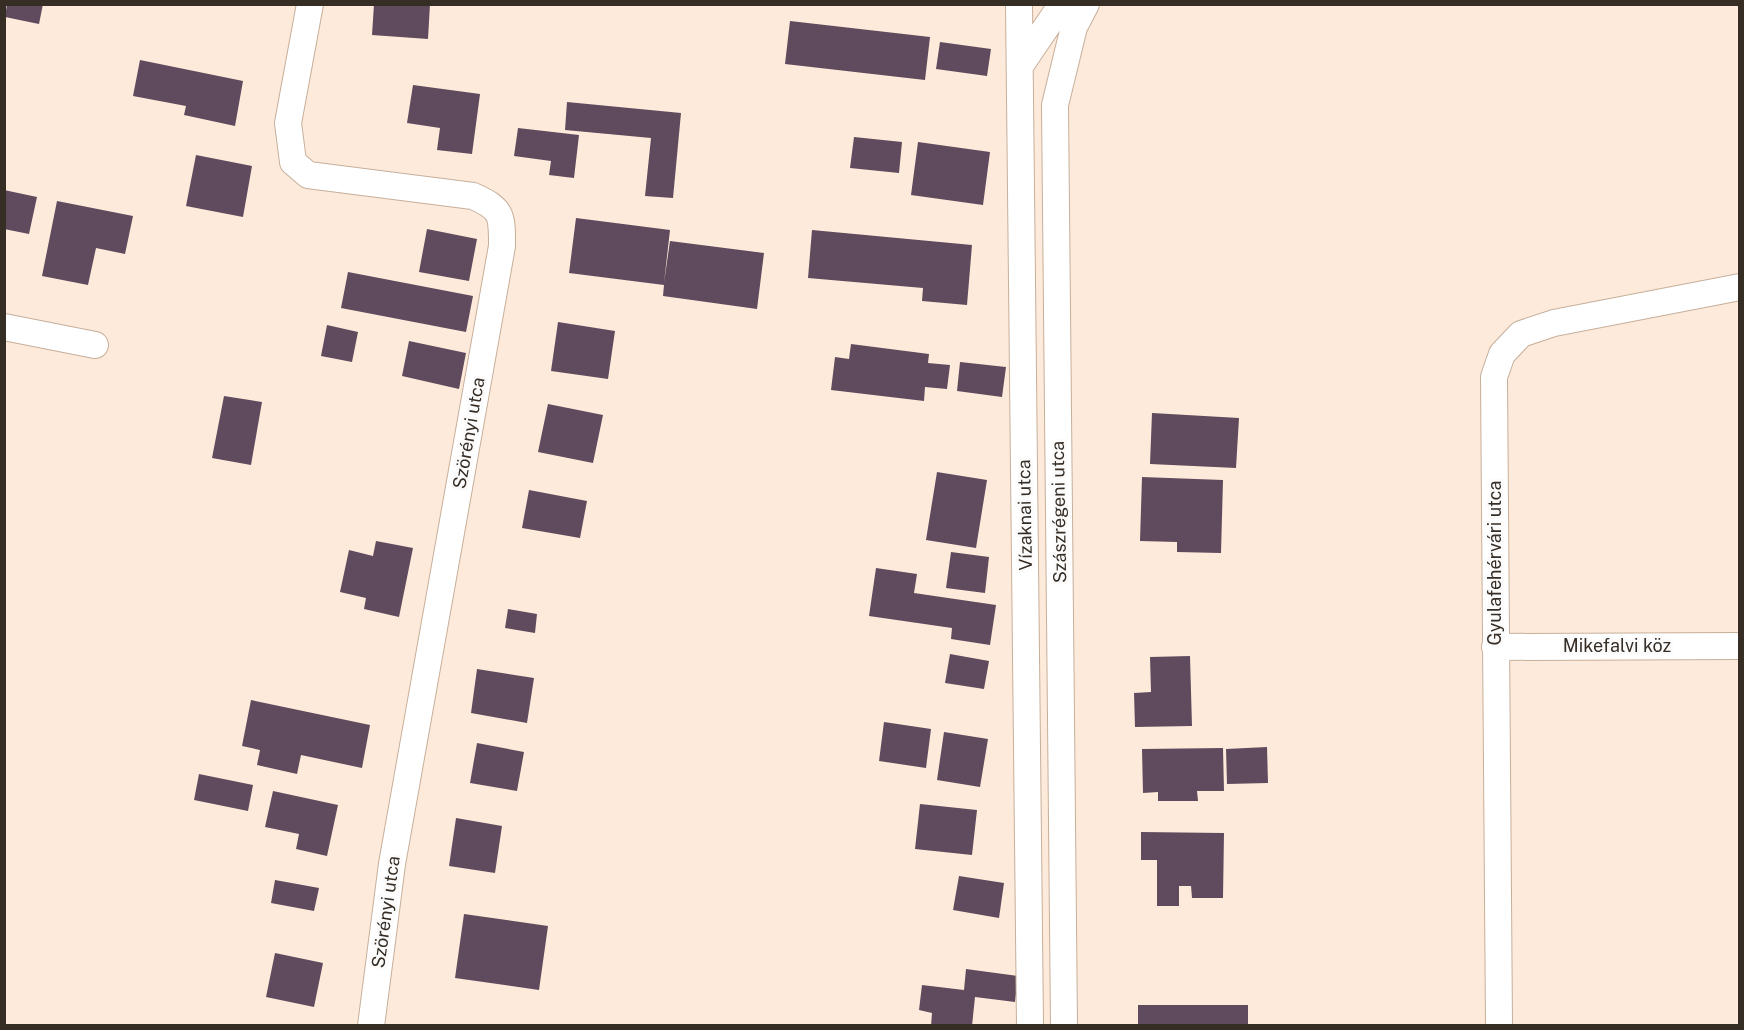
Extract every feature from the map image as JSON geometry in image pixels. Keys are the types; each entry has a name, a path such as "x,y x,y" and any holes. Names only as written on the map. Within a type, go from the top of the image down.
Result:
{"street":[{"name":"Szörényi utca","path":"310,4 288,123 293,162 308,175 473,196 493,204 502,221 502,246 392,864 371,1026"},
{"name":"Vízaknai utca","path":"1019,4 1030,1026"},
{"path":"1020,66 1062,4"},
{"name":"Szászrégeni utca","path":"1064,1026 1055,105 1074,27 1086,4"},
{"name":"Gyulafehérvári utca","path":"1499,1026 1494,377 1502,354 1521,334 1554,323 1740,287"},
{"path":"4,327 94,345"},
{"name":"Mikefalvi köz","path":"1495,647 1740,646"}],"building":[{"path":"7,4 43,4 39,24 5,17"},
{"path":"374,4 430,4 428,39 372,35"},
{"path":"790,21 930,37 925,80 785,64"},
{"path":"940,42 991,49 987,76 936,69"},
{"path":"140,60 243,81 235,126 184,115 186,106 133,96"},
{"path":"413,85 480,94 472,154 437,150 440,128 407,123"},
{"path":"567,102 681,113 673,198 645,196 651,138 565,130"},
{"path":"518,128 579,135 574,178 549,175 551,161 514,156"},
{"path":"854,137 902,142 899,173 850,168"},
{"path":"918,142 990,152 983,205 911,195"},
{"path":"196,155 252,166 243,217 186,206"},
{"path":"4,190 37,197 29,234 4,229"},
{"path":"57,201 133,216 125,254 96,248 88,285 42,276"},
{"path":"576,218 670,230 664,283 670,241 764,253 757,309 663,296 664,285 569,273"},
{"path":"427,229 477,239 469,281 419,272"},
{"path":"812,230 972,245 967,305 922,301 923,288 808,278"},
{"path":"348,272 473,296 466,332 341,308"},
{"path":"558,322 615,331 608,379 551,371"},
{"path":"327,325 358,332 352,362 321,356"},
{"path":"409,341 466,353 459,389 402,376"},
{"path":"851,344 929,354 928,363 950,365 947,389 925,387 924,401 831,390 835,357 849,359"},
{"path":"960,362 1006,367 1002,397 957,391"},
{"path":"224,396 262,402 251,465 212,458"},
{"path":"548,404 603,415 593,463 538,452"},
{"path":"1152,413 1239,418 1236,468 1150,464"},
{"path":"937,472 987,480 976,548 926,540"},
{"path":"1142,477 1223,480 1221,553 1177,552 1177,542 1140,541"},
{"path":"529,490 587,501 580,538 522,528"},
{"path":"376,541 413,548 399,617 364,609 366,598 340,592 349,550 373,556"},
{"path":"951,552 989,557 985,593 946,588"},
{"path":"876,568 917,574 914,593 996,605 990,645 951,639 952,628 869,616"},
{"path":"508,609 537,614 535,633 505,628"},
{"path":"950,654 989,661 984,689 945,683"},
{"path":"1190,656 1192,726 1135,727 1134,693 1151,692 1150,657"},
{"path":"477,669 534,678 527,723 471,713"},
{"path":"251,700 370,725 362,768 301,755 297,774 257,765 260,750 242,746"},
{"path":"884,722 931,729 926,768 879,761"},
{"path":"944,732 988,739 980,787 937,780"},
{"path":"477,743 524,752 517,791 470,783"},
{"path":"1267,747 1268,783 1227,784 1226,749"},
{"path":"1223,748 1224,791 1197,791 1198,801 1158,801 1158,792 1143,793 1142,749"},
{"path":"199,774 253,785 248,811 194,800"},
{"path":"273,791 338,805 327,856 296,849 299,834 265,827"},
{"path":"920,804 977,810 972,855 915,849"},
{"path":"456,818 502,826 495,873 449,866"},
{"path":"1141,832 1224,833 1223,898 1192,898 1191,886 1179,886 1179,906 1157,906 1157,860 1141,860"},
{"path":"959,876 1004,883 999,918 953,910"},
{"path":"275,880 319,888 314,911 271,903"},
{"path":"464,914 548,926 539,990 455,978"},
{"path":"275,953 323,963 314,1007 266,997"},
{"path":"966,969 1018,976 1015,1002 975,997 972,1026 931,1026 932,1013 919,1010 922,985 964,990"},
{"path":"1138,1005 1248,1005 1248,1026 1138,1026"}]}
